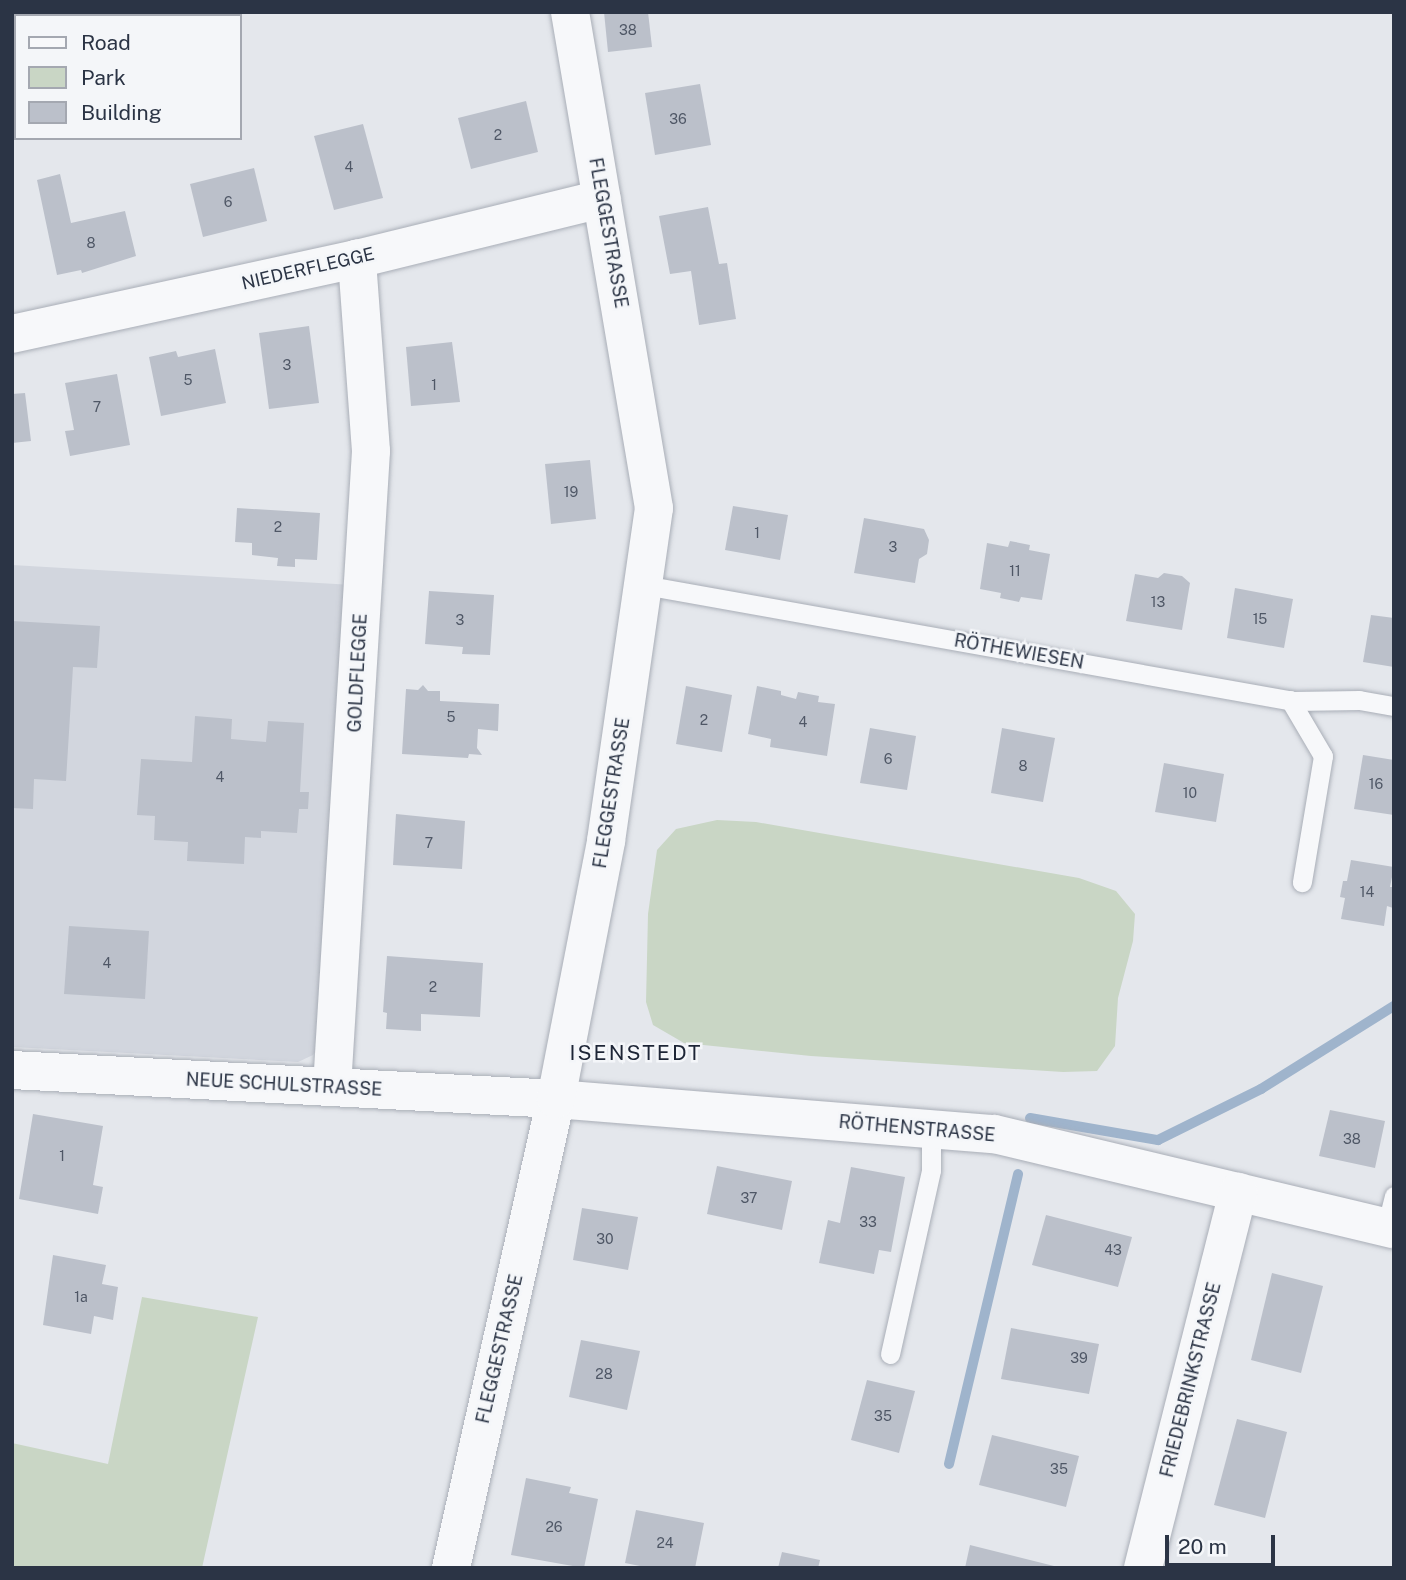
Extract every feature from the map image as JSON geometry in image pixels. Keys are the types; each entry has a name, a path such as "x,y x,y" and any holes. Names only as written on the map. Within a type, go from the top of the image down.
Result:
{"street":[{"name":"FLEGGESTRASSE","path":"451,1568 556,1099 606,841 654,508 570,12"},
{"name":"NIEDERFLEGGE","path":"12,334 357,259 602,199"},
{"name":"GOLDFLEGGE","path":"332,1087 371,451 357,259"},
{"name":"NEUE SCHULSTRASSE","path":"12,1070 556,1099"},
{"name":"RÖTHENSTRASSE","path":"556,1099 994,1134 1238,1192 1391,1218"},
{"name":"FRIEDEBRINKSTRASSE","path":"1143,1568 1238,1192"}],"lane":[{"name":"RÖTHEWIESEN","path":"644,585 1290,700 1359,700 1394,706"},
{"path":"1290,700 1323,756 1302,882"},
{"path":"890,1354 931,1170 931,1129"}],"shaded area":[{"path":"12,565 353,585 322,1041 313,1055 298,1062 12,1047"}],"green space":[{"path":"717,820 756,822 1079,878 1116,891 1135,914 1133,941 1118,998 1115,1046 1097,1071 1063,1072 811,1056 684,1043 653,1025 646,1002 648,914 657,850 676,829"},
{"path":"142,1297 258,1317 202,1568 12,1568 12,1443 108,1464"}],"building":[{"path":"213,12 214,14 147,14"},
{"path":"604,12 648,12 652,47 608,52"},
{"path":"700,84 711,145 655,155 645,93"},
{"path":"526,101 538,152 471,169 458,118"},
{"path":"363,124 383,198 334,210 314,136"},
{"path":"254,168 267,221 203,237 190,184"},
{"path":"60,174 71,223 125,211 136,256 82,273 81,270 57,275 37,180"},
{"path":"708,207 719,264 727,263 736,319 699,325 691,271 670,274 659,216"},
{"path":"309,326 319,403 269,409 259,333"},
{"path":"452,342 460,402 411,406 406,347"},
{"path":"215,349 226,403 161,416 149,357 176,351 178,357"},
{"path":"117,374 130,445 70,456 65,431 74,430 65,383"},
{"path":"25,393 31,441 12,443 12,394"},
{"path":"590,460 596,519 551,524 545,464"},
{"path":"733,506 788,515 780,560 725,550"},
{"path":"237,508 320,513 317,560 295,559 295,567 277,566 278,558 252,555 252,543 235,542"},
{"path":"864,518 924,529 929,540 927,554 919,559 915,583 854,573"},
{"path":"1010,541 1030,545 1029,550 1050,554 1042,600 1021,597 1019,602 1000,598 1001,593 980,589 987,543 1008,547"},
{"path":"1164,573 1182,576 1190,583 1182,630 1126,621 1135,574 1158,578"},
{"path":"1235,588 1293,599 1284,648 1227,638"},
{"path":"429,591 494,595 490,655 462,654 463,647 425,644"},
{"path":"1371,615 1394,618 1394,667 1363,662"},
{"path":"12,621 100,626 97,668 73,667 66,781 34,779 33,809 12,808"},
{"path":"423,685 428,691 440,691 440,701 499,704 498,731 478,729 477,748 482,755 469,754 468,758 402,754 406,689 418,690"},
{"path":"686,686 732,695 722,752 676,744"},
{"path":"757,686 781,691 781,695 796,699 798,692 819,696 818,702 835,704 827,756 770,747 771,739 748,734"},
{"path":"195,716 232,719 231,739 266,742 268,721 304,723 300,792 309,792 308,809 299,809 297,833 261,831 261,838 245,837 244,864 187,861 188,842 154,840 155,816 137,815 141,759 192,762"},
{"path":"870,728 916,736 907,790 860,783"},
{"path":"1002,728 1055,738 1043,802 991,793"},
{"path":"1363,755 1394,760 1394,815 1354,809"},
{"path":"1164,763 1224,774 1216,822 1155,812"},
{"path":"396,814 465,821 462,869 393,865"},
{"path":"1351,860 1394,867 1390,887 1394,887 1393,908 1387,906 1384,926 1341,919 1345,898 1340,897 1343,881 1347,881"},
{"path":"69,926 149,931 145,999 64,994"},
{"path":"387,956 483,963 480,1017 421,1014 421,1031 386,1029 387,1013 383,1012"},
{"path":"1330,1110 1385,1121 1375,1168 1319,1156"},
{"path":"33,1114 103,1126 93,1185 103,1187 98,1214 19,1199"},
{"path":"717,1166 792,1181 782,1230 707,1214"},
{"path":"851,1167 905,1177 891,1252 879,1250 874,1274 819,1263 828,1220 840,1223"},
{"path":"582,1208 638,1217 628,1270 573,1260"},
{"path":"1046,1215 1132,1237 1118,1287 1032,1265"},
{"path":"53,1255 106,1265 102,1284 118,1287 113,1320 94,1316 91,1334 43,1325"},
{"path":"1272,1273 1323,1286 1301,1373 1251,1360"},
{"path":"1011,1328 1099,1344 1089,1394 1001,1379"},
{"path":"581,1340 640,1351 627,1410 569,1397"},
{"path":"867,1380 915,1391 899,1453 851,1440"},
{"path":"1237,1419 1287,1432 1265,1518 1214,1505"},
{"path":"992,1435 1079,1456 1066,1507 979,1485"},
{"path":"526,1478 571,1487 569,1493 598,1499 584,1568 511,1555"},
{"path":"636,1510 704,1523 695,1568 650,1568 625,1563"},
{"path":"970,1545 1058,1567 1058,1568 965,1568"},
{"path":"782,1552 820,1560 818,1568 778,1568"}],"waterway":[{"path":"1030,1118 1158,1140 1261,1089 1394,1006"},
{"path":"949,1464 1018,1174"}],"district":[{"name":"ISENSTEDT","path":"636,1053"}]}
